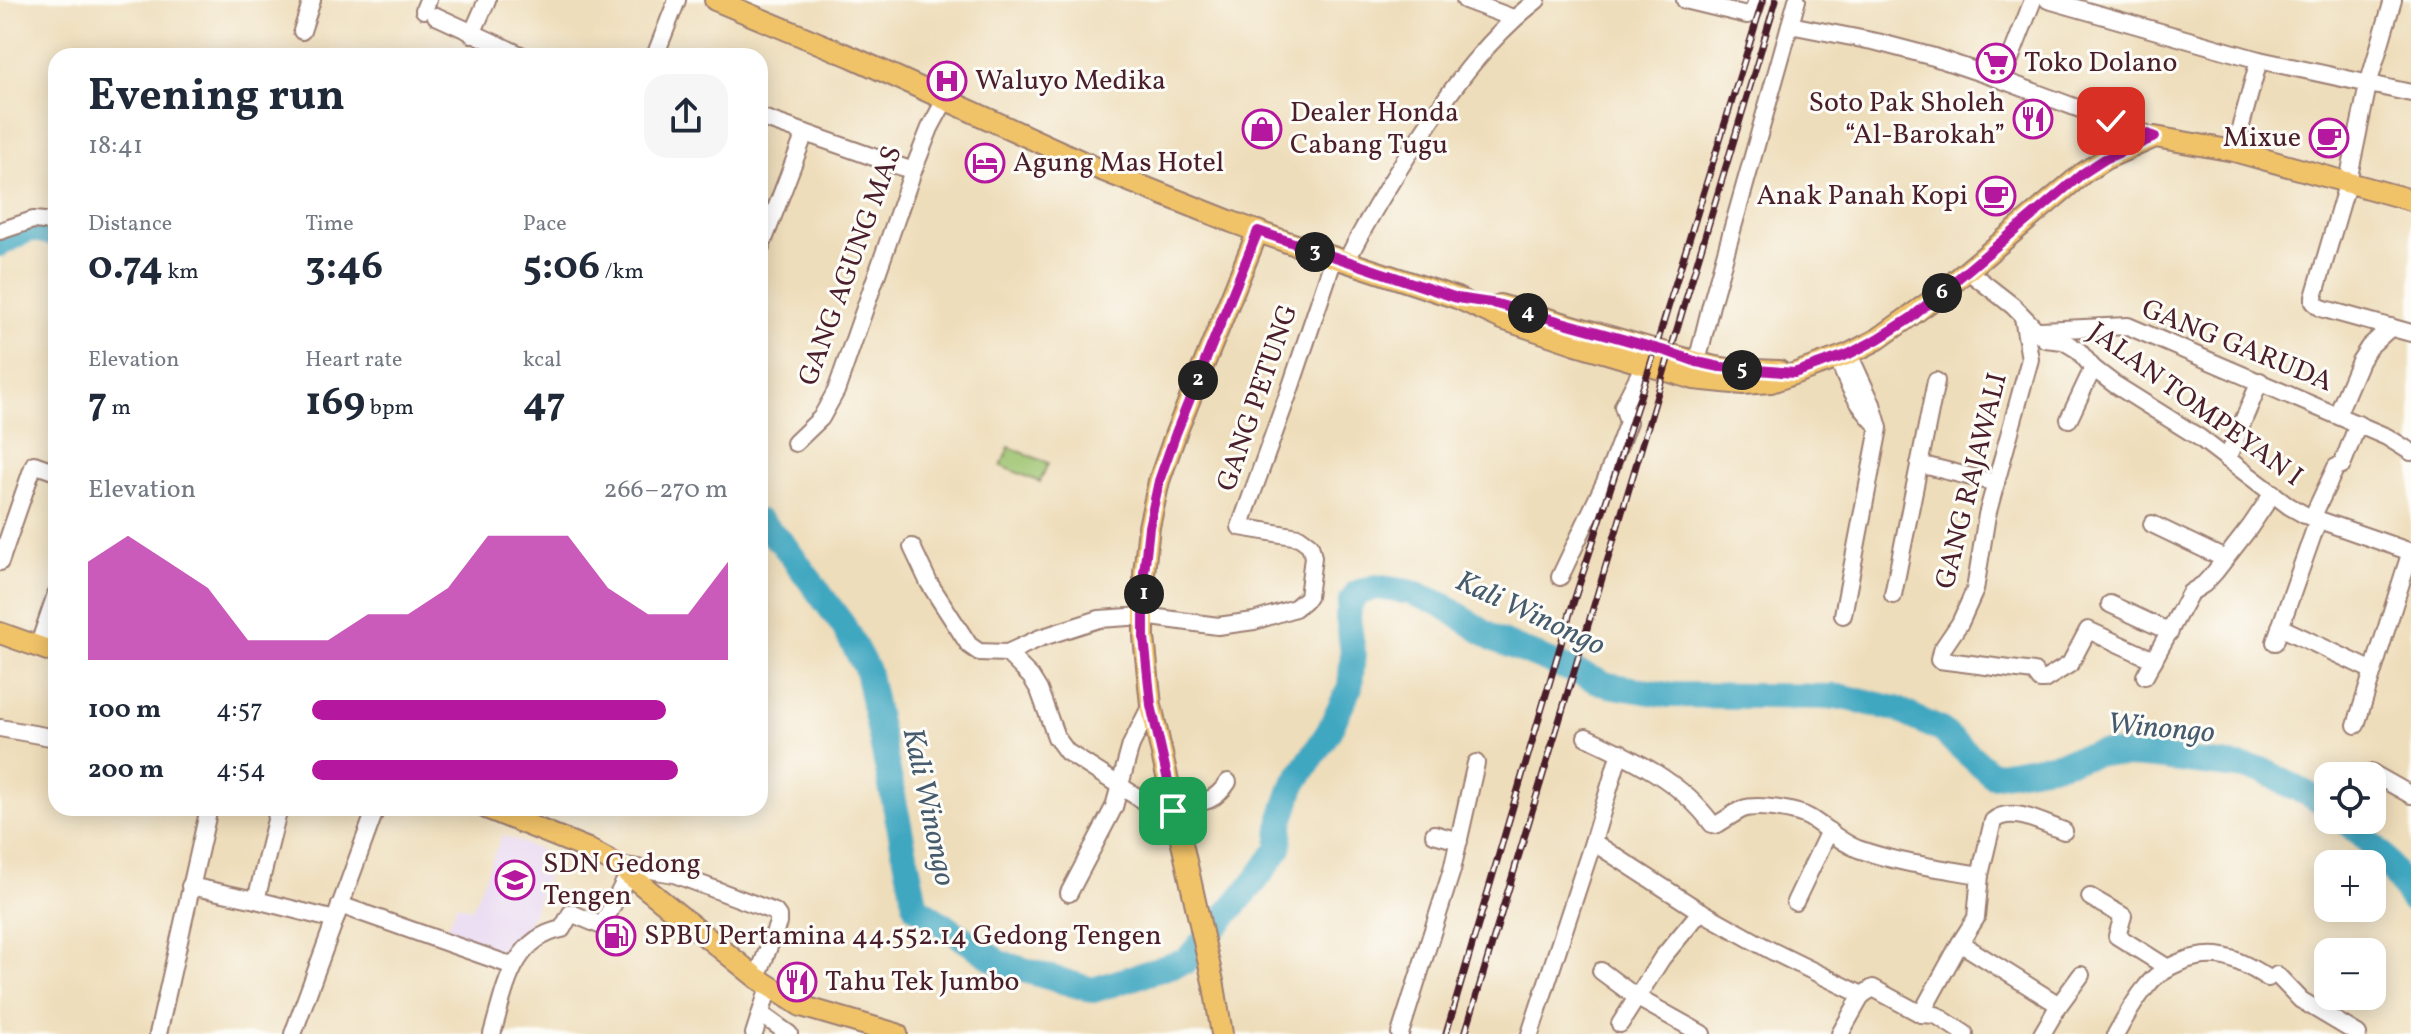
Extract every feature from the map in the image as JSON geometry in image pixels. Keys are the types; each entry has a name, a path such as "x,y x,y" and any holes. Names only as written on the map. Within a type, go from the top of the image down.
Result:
{"main road":[{"path":"715,0 1094,167 1258,231 1457,298 1502,319 1694,379 1743,384 1771,382 1844,356 1878,339 1911,318 2082,174 2105,159 2155,137 2234,151 2411,200"},
{"path":"1222,1034 1151,705 1144,573 1149,527 1159,481 1258,231"},
{"path":"1457,298 1497,304 1697,362 1729,369 1794,373"},
{"path":"0,633 47,650"},
{"path":"506,816 588,849 623,869 763,983 801,1006 897,1034"}],"street":[{"path":"302,31 312,0"},
{"path":"472,34 487,0"},
{"path":"658,48 677,0"},
{"path":"1465,0 1513,18"},
{"path":"1340,260 1432,118 1472,63 1513,18 1537,0"},
{"path":"1685,0 1747,15 1753,12 1757,0"},
{"path":"1697,362 1797,0"},
{"path":"2002,80 2033,0"},
{"path":"2048,0 2259,60 2411,93"},
{"path":"2393,0 2368,85 2348,181 2314,293 2316,304 2321,308 2411,333"},
{"path":"430,9 472,34 504,48"},
{"path":"1790,25 1934,57 2155,137"},
{"path":"2234,151 2259,60"},
{"name":"GANG AGUNG MAS","path":"795,443 821,418 836,391 913,171 945,100"},
{"path":"768,120 913,171"},
{"path":"768,229 805,133"},
{"path":"0,231 33,220 48,221"},
{"name":"GANG PETUNG","path":"1144,616 1218,626 1254,621 1295,608 1308,597 1313,557 1307,542 1299,537 1240,527 1340,260"},
{"name":"JALAN TOMPEYAN I","path":"1968,271 2003,298 2045,339 2063,341 2078,350 2093,368 2114,384 2200,438 2289,506 2315,519 2411,552"},
{"name":"GANG RAJAWALI","path":"2023,317 2030,359 1987,515 1975,590 1960,623 1941,651 1940,661 2034,672 2040,680 2044,680 2070,664 2088,630 2154,660"},
{"name":"GANG GARUDA","path":"2035,331 2128,326 2358,424 2411,452"},
{"path":"2337,415 2360,361 2369,347 2391,327"},
{"path":"1843,615 1879,428 1860,408 1846,381 1844,356"},
{"path":"1560,577 1605,482 1628,422 1623,406 1644,365"},
{"path":"2069,419 2093,368"},
{"path":"1893,595 1936,381"},
{"path":"2227,459 2260,381"},
{"path":"2358,424 2315,519 2277,634 2373,671"},
{"path":"0,562 34,464 48,469"},
{"path":"1919,464 1996,483"},
{"path":"2145,676 2190,593 2204,584 2225,559 2273,493"},
{"path":"2152,524 2225,559"},
{"path":"912,547 929,583 969,645 979,652 1007,653 1040,638 1099,619 1144,616"},
{"path":"2356,725 2411,552"},
{"path":"2110,604 2170,632"},
{"path":"1007,653 1031,677 1039,690 1056,737 1067,752 1156,809 1175,809 1211,800 1219,796 1228,782"},
{"path":"1069,893 1114,807 1131,745 1151,705"},
{"path":"0,728 48,737"},
{"path":"1586,737 1635,759 1697,804 1712,824 1716,825 1744,809 1767,807 1803,814 1853,847 1980,875"},
{"path":"1530,1034 1620,752"},
{"path":"1400,1034 1452,870 1476,763"},
{"path":"2386,781 2411,795"},
{"path":"1921,1014 1976,918 1980,875 1991,826 1997,817 2010,814 2064,831"},
{"path":"158,1034 207,816"},
{"path":"256,900 277,816"},
{"path":"293,1034 373,816"},
{"path":"1795,902 1829,831"},
{"path":"1434,834 1459,841"},
{"path":"1593,842 1701,911 1770,950 1862,995"},
{"path":"492,1034 513,966 529,943 548,932 562,929 571,913 602,926 623,869 674,874 775,912 778,923 763,983 761,1014 754,1034"},
{"path":"190,886 338,912 513,966"},
{"path":"2090,897 2123,916 2117,936 2168,968"},
{"path":"1620,1024 1662,958 1701,911"},
{"path":"1960,943 2059,1005"},
{"path":"2116,1034 2147,985 2160,972 2196,958 2218,956 2273,977 2301,1000 2358,1034"},
{"path":"1601,971 1636,997 1702,1034"},
{"path":"2042,1034 2081,975"},
{"path":"1840,1034 1862,995 1873,988 1921,1014 1934,1013 1942,1028 1965,1034"},
{"path":"761,1014 789,1034"}],"shaded area":[{"name":"SDN Gedong Tengen","path":"502,835 555,856 511,968 442,941 457,904 472,909"}],"green space":[{"path":"1009,447 1048,463 1040,482 1001,466"}],"waterway":[{"name":"Kali Winongo","path":"0,244 31,228 48,232"},
{"name":"Kali Winongo","path":"768,530 783,544 843,625 867,670 916,907 1000,963 1093,990 1186,961 1257,879 1279,848 1282,818 1293,786 1329,731 1350,687 1353,653 1348,618 1350,604 1357,593 1376,587 1410,592 1441,604 1494,639 1608,685 1668,695 1843,697 1896,709 1941,730 1992,775 2099,753 2262,770 2314,798"},
{"name":"Winongo","path":"2360,834 2382,854 2411,899"}],"railway":[{"path":"1446,1034 1570,613 1763,0"},
{"path":"1465,1034 1776,0"}],"place":[{"name":"Toko Dolano","path":"1996,63"},
{"name":"Waluyo Medika","path":"947,81"},
{"name":"Soto Pak Sholeh “Al-Barokah”","path":"2033,119"},
{"name":"Dealer Honda Cabang Tugu","path":"1262,129"},
{"name":"Mixue","path":"2329,138"},
{"name":"Agung Mas Hotel","path":"985,163"},
{"name":"Anak Panah Kopi","path":"1996,196"},
{"name":"SDN Gedong Tengen","path":"515,880"},
{"name":"SPBU Pertamina 44.552.14 Gedong Tengen","path":"616,936"},
{"name":"Tahu Tek Jumbo","path":"797,982"}],"route":[{"path":"1173,811 1151,705 1144,637 1144,573 1149,527 1159,481 1176,433 1258,231 1457,298 1497,304 1697,362 1729,369 1794,373 1849,354 1911,318 2082,174 2105,159 2155,137 2111,121"}]}
